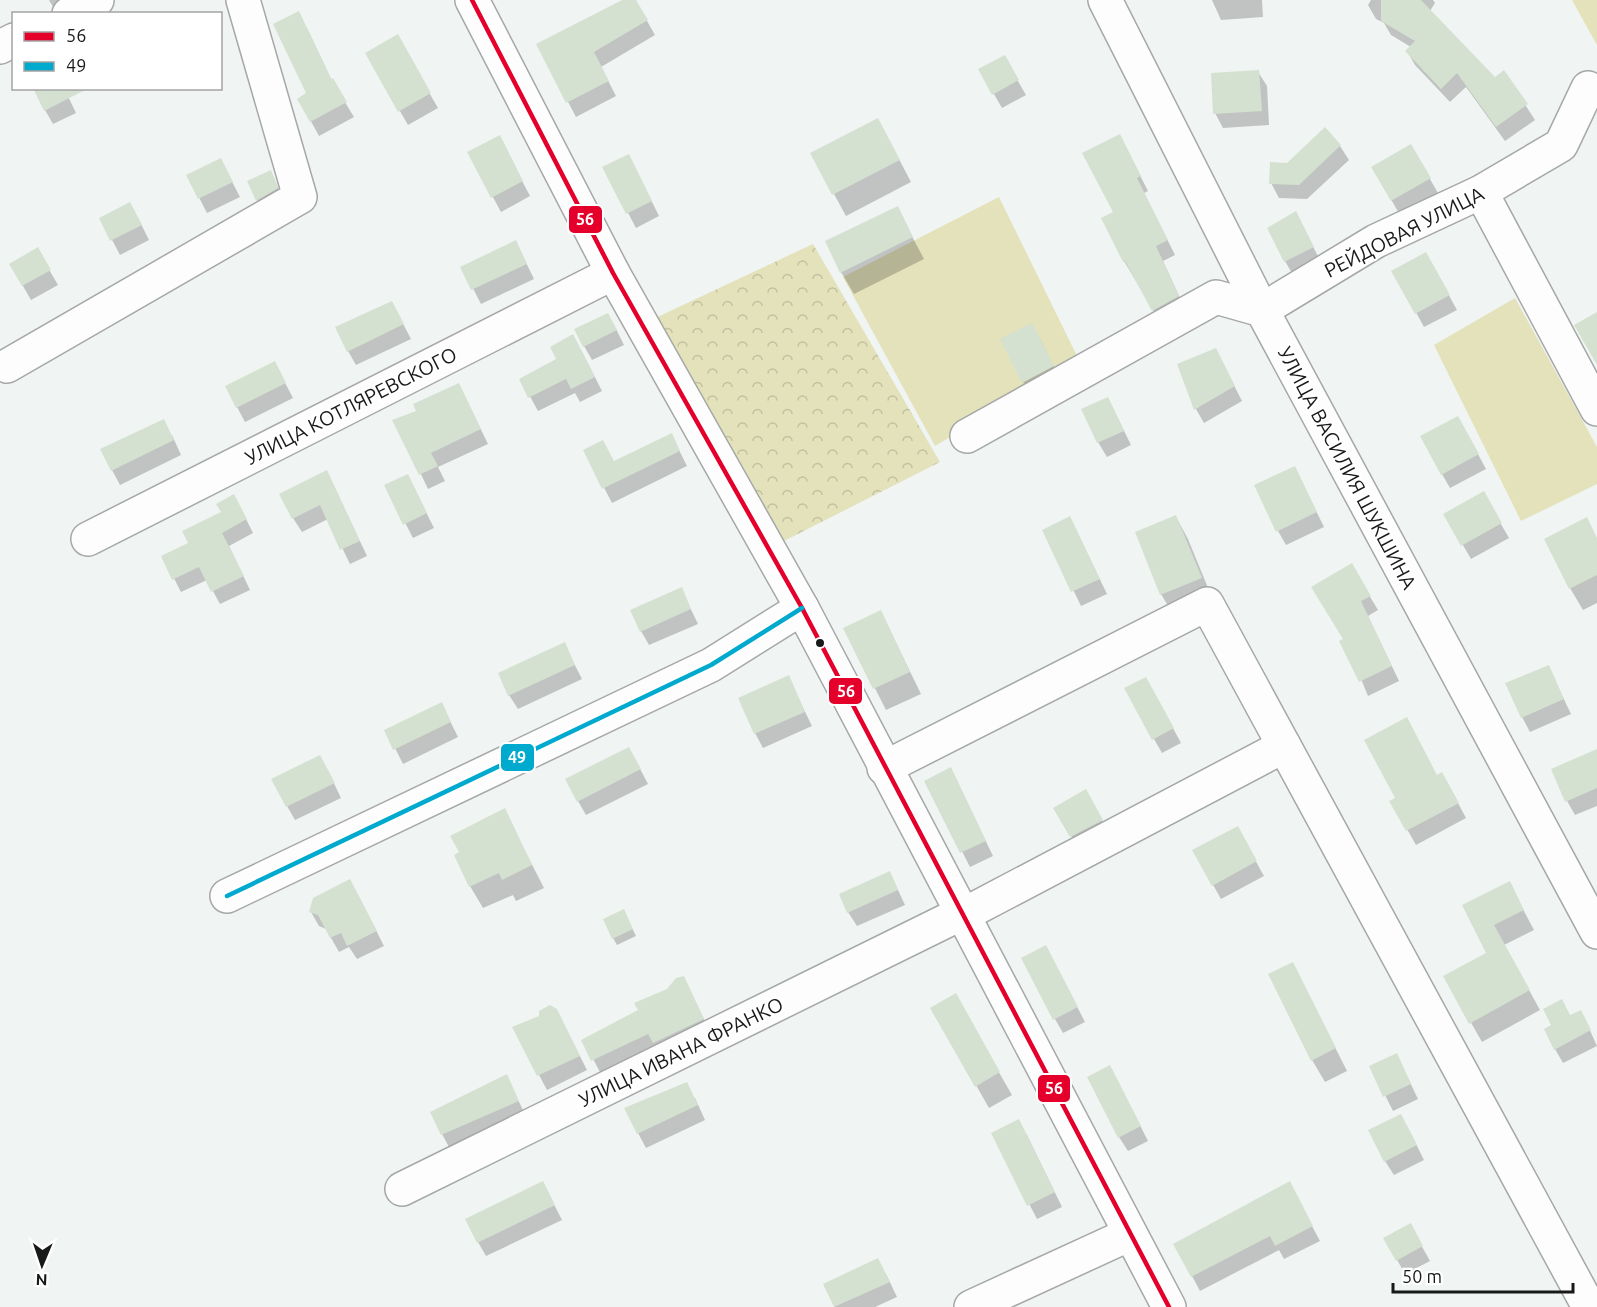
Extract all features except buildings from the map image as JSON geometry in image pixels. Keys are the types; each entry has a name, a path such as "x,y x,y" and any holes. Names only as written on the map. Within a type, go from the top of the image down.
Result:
{"street":[{"path":"73,12 97,0"},
{"path":"7,366 300,197 243,0"},
{"path":"472,0 613,273 802,608 961,915 1169,1307"},
{"name":"УЛИЦА ВАСИЛИЯ ШУКШИНА","path":"1105,0 1262,310 1597,932"},
{"name":"РЕЙДОВАЯ УЛИЦА","path":"1262,310 1376,241 1481,192 1561,145 1588,88"},
{"path":"1481,192 1597,409"},
{"name":"УЛИЦА КОТЛЯРЕВСКОГО","path":"88,539 613,273"},
{"path":"967,436 1216,297 1262,310"},
{"path":"884,768 1207,604 1589,1307"},
{"path":"227,896 711,665 802,608"},
{"name":"УЛИЦА ИВАНА ФРАНКО","path":"402,1189 961,915 1284,746"},
{"path":"971,1307 1130,1234"}],"green space":[{"path":"1572,0 1597,0 1597,45"},
{"path":"999,197 1079,360 935,446 843,277"},
{"path":"813,244 940,462 780,543 651,320"},
{"path":"1515,298 1597,447 1597,484 1521,521 1434,345"}],"transit line":[{"name":"56","path":"472,0 613,273 802,608 1169,1307"},
{"name":"49","path":"227,896 711,665 802,608"}]}
